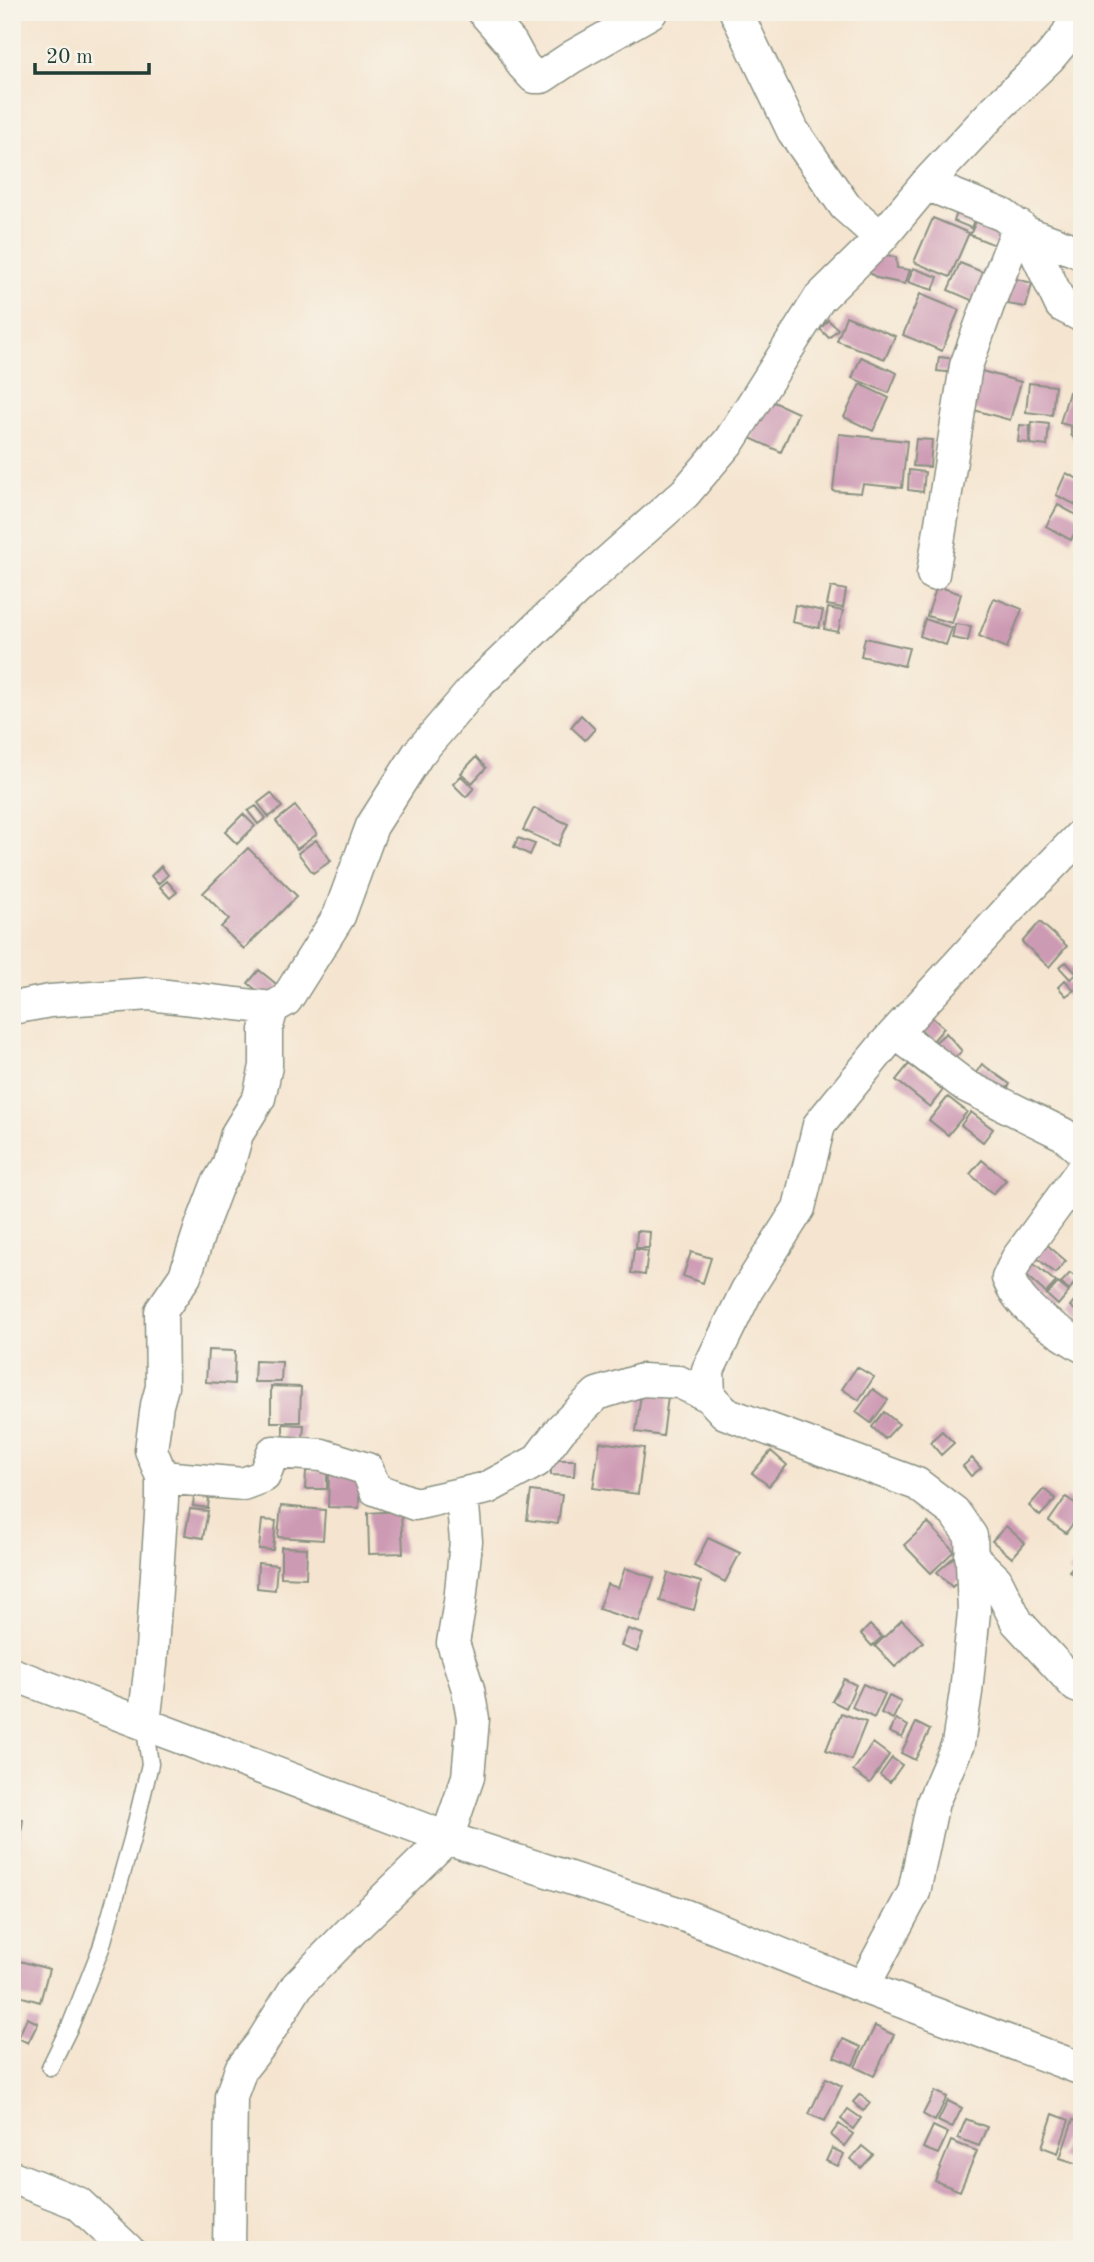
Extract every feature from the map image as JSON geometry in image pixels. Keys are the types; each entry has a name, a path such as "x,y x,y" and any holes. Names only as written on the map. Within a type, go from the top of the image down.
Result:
{"street":[{"path":"484,12 511,43 523,65 534,77 542,77 651,12"},
{"path":"736,12 793,131 845,206 881,238"},
{"path":"12,1008 50,1000 149,994 272,1008 286,1000 339,916 372,826 418,754 477,685 576,590 685,493 730,440 819,299 881,238 926,184 996,109 1049,58 1065,39 1079,12"},
{"path":"926,184 1003,215 1023,230 1082,253"},
{"path":"1023,230 1061,305 1082,316"},
{"path":"933,574 966,366 1023,230"},
{"path":"709,1396 708,1370 747,1290 799,1208 819,1125 896,1032 1011,906 1082,834"},
{"path":"144,1723 156,1595 162,1477 151,1450 162,1387 161,1311 186,1276 213,1195 228,1166 237,1134 259,1098 266,1066 266,1030 272,1008"},
{"path":"896,1032 965,1086 1063,1134 1082,1151"},
{"path":"1082,1170 1017,1259 1008,1278 1014,1292 1026,1306 1082,1346"},
{"path":"162,1477 243,1484 264,1476 273,1452 322,1455 367,1469 375,1489 415,1504 487,1488 537,1461 561,1429 597,1394 642,1380 679,1382 709,1396 725,1413 917,1484 954,1512 971,1536 974,1612 966,1692 958,1744 933,1802 914,1892 863,1987"},
{"path":"229,2250 232,2096 241,2069 261,2044 297,1986 447,1838 468,1777 473,1720 468,1689 453,1643 466,1541 462,1494"},
{"path":"971,1556 996,1580 1017,1622 1076,1686 1082,1688"},
{"path":"12,1674 447,1838 686,1916 863,1987 1082,2068"},
{"path":"12,2177 78,2203 128,2250"}],"lane":[{"path":"50,2067 71,2024 101,1948 132,1839 150,1764 144,1723"}],"building":[{"path":"957,213 974,220 971,228 954,221"},
{"path":"933,218 969,233 950,277 914,262"},
{"path":"976,221 1007,233 1000,247 970,235"},
{"path":"880,254 896,257 897,268 910,270 905,284 877,278 866,270"},
{"path":"960,263 990,275 978,303 948,290"},
{"path":"913,268 938,277 933,290 908,282"},
{"path":"1012,278 1032,283 1026,307 1007,304"},
{"path":"920,294 959,310 942,351 903,335"},
{"path":"846,316 895,336 885,359 837,341"},
{"path":"828,320 838,329 829,338 820,329"},
{"path":"861,357 897,373 889,393 852,378"},
{"path":"939,357 957,359 956,373 937,371"},
{"path":"978,370 1021,382 1010,420 967,408"},
{"path":"1029,383 1055,386 1052,415 1026,412"},
{"path":"860,384 889,398 873,431 844,417"},
{"path":"1069,392 1082,396 1082,444 1071,435 1071,426 1060,423"},
{"path":"767,399 798,413 781,452 750,438"},
{"path":"1032,422 1049,424 1047,446 1030,444"},
{"path":"1020,425 1030,426 1029,443 1018,442"},
{"path":"839,434 907,441 902,488 863,484 861,493 833,491"},
{"path":"916,439 932,440 930,467 913,466"},
{"path":"909,470 925,472 923,492 908,490"},
{"path":"1066,473 1082,481 1082,508 1056,495"},
{"path":"1058,505 1082,518 1071,540 1046,526"},
{"path":"937,586 961,594 952,623 927,616"},
{"path":"831,587 846,590 843,608 827,605"},
{"path":"994,598 1022,609 1007,648 979,636"},
{"path":"795,605 823,611 819,628 792,622"},
{"path":"828,608 843,611 838,632 824,629"},
{"path":"925,619 952,628 946,645 920,636"},
{"path":"955,624 971,626 968,641 952,638"},
{"path":"865,638 909,648 904,666 861,656"},
{"path":"581,715 595,729 585,740 571,727"},
{"path":"476,757 486,768 472,783 461,773"},
{"path":"461,776 474,788 466,797 453,784"},
{"path":"271,793 282,807 269,817 258,803"},
{"path":"256,806 266,818 258,824 248,811"},
{"path":"295,806 317,834 297,849 276,821"},
{"path":"534,808 568,824 558,846 523,830"},
{"path":"243,814 255,826 237,844 225,832"},
{"path":"518,838 535,844 530,855 514,847"},
{"path":"316,840 331,861 313,873 298,853"},
{"path":"248,848 297,896 244,949 221,927 229,919 203,893"},
{"path":"161,866 168,875 158,884 151,876"},
{"path":"167,881 177,892 170,898 160,887"},
{"path":"1040,922 1067,946 1049,967 1022,942"},
{"path":"1066,962 1077,974 1070,979 1059,967"},
{"path":"259,970 280,987 269,1001 248,983"},
{"path":"1065,980 1074,990 1066,996 1058,987"},
{"path":"926,1012 944,1028 933,1041 915,1024"},
{"path":"946,1033 962,1051 949,1063 933,1044"},
{"path":"909,1064 943,1090 930,1107 896,1080"},
{"path":"982,1064 1010,1084 1001,1098 972,1079"},
{"path":"948,1097 967,1112 948,1135 929,1120"},
{"path":"971,1112 993,1129 983,1142 961,1125"},
{"path":"982,1160 1006,1180 993,1194 970,1174"},
{"path":"637,1231 650,1232 649,1248 636,1248"},
{"path":"1044,1242 1066,1261 1055,1273 1032,1254"},
{"path":"634,1249 648,1251 645,1275 631,1273"},
{"path":"691,1252 711,1258 703,1283 683,1276"},
{"path":"1030,1261 1056,1282 1046,1293 1022,1272"},
{"path":"1070,1273 1078,1279 1069,1290 1061,1283"},
{"path":"1058,1283 1069,1292 1058,1305 1047,1295"},
{"path":"1082,1291 1082,1316 1070,1306"},
{"path":"208,1350 235,1351 234,1384 206,1382"},
{"path":"255,1361 282,1362 281,1382 254,1382"},
{"path":"857,1367 874,1377 859,1400 842,1389"},
{"path":"271,1386 301,1387 300,1422 271,1422"},
{"path":"873,1389 888,1400 871,1423 856,1412"},
{"path":"641,1393 668,1396 663,1436 636,1432"},
{"path":"884,1412 899,1424 885,1439 872,1427"},
{"path":"283,1424 304,1425 303,1439 283,1439"},
{"path":"942,1431 954,1443 941,1455 930,1442"},
{"path":"600,1442 644,1448 638,1494 593,1488"},
{"path":"771,1451 787,1465 769,1486 752,1473"},
{"path":"972,1458 981,1468 971,1476 963,1466"},
{"path":"551,1460 575,1460 574,1476 551,1475"},
{"path":"306,1471 327,1471 327,1489 305,1489"},
{"path":"329,1474 360,1475 359,1508 328,1507"},
{"path":"1044,1489 1056,1499 1040,1516 1029,1506"},
{"path":"531,1491 562,1495 558,1524 527,1520"},
{"path":"194,1496 209,1498 208,1508 193,1506"},
{"path":"1066,1497 1082,1508 1082,1511 1066,1533 1049,1521"},
{"path":"281,1506 325,1510 323,1540 278,1537"},
{"path":"190,1509 208,1511 203,1538 185,1535"},
{"path":"401,1511 403,1553 369,1554 368,1513"},
{"path":"262,1520 276,1521 273,1550 259,1549"},
{"path":"928,1523 954,1551 931,1573 904,1545"},
{"path":"1006,1526 1025,1543 1012,1558 992,1541"},
{"path":"708,1538 740,1553 725,1582 694,1566"},
{"path":"281,1547 307,1548 306,1578 281,1577"},
{"path":"1082,1556 1082,1575 1078,1579 1069,1571"},
{"path":"954,1557 968,1572 952,1587 937,1572"},
{"path":"258,1563 277,1565 275,1590 257,1588"},
{"path":"625,1568 654,1578 639,1622 599,1609 607,1584 618,1588"},
{"path":"668,1573 701,1582 694,1610 660,1601"},
{"path":"902,1620 923,1642 895,1667 875,1646"},
{"path":"870,1625 882,1637 872,1646 861,1634"},
{"path":"628,1629 643,1634 637,1652 621,1646"},
{"path":"844,1679 856,1685 846,1708 832,1701"},
{"path":"863,1684 885,1694 874,1718 852,1707"},
{"path":"889,1696 901,1702 893,1719 881,1713"},
{"path":"841,1713 866,1722 851,1760 826,1750"},
{"path":"896,1719 908,1726 902,1738 889,1732"},
{"path":"916,1723 930,1730 915,1760 901,1753"},
{"path":"873,1743 889,1755 870,1783 853,1771"},
{"path":"892,1758 902,1765 890,1782 880,1775"},
{"path":"12,1817 23,1819 19,1849 12,1848"},
{"path":"12,1959 49,1969 40,2002 12,1994"},
{"path":"27,2018 38,2023 28,2043 18,2038"},
{"path":"875,2026 894,2035 874,2076 855,2067"},
{"path":"843,2039 861,2047 853,2065 834,2057"},
{"path":"826,2078 842,2086 825,2121 809,2114"},
{"path":"935,2091 947,2097 935,2121 923,2114"},
{"path":"860,2094 870,2102 863,2111 853,2102"},
{"path":"948,2101 962,2108 952,2128 938,2121"},
{"path":"848,2109 861,2118 853,2129 841,2119"},
{"path":"1053,2114 1069,2120 1058,2153 1042,2147"},
{"path":"966,2119 987,2127 979,2146 958,2138"},
{"path":"1073,2120 1082,2123 1082,2165 1060,2158"},
{"path":"839,2124 853,2134 844,2146 831,2135"},
{"path":"933,2126 948,2133 938,2154 923,2148"},
{"path":"951,2141 977,2151 960,2191 935,2181"},
{"path":"862,2146 873,2155 861,2168 851,2159"},
{"path":"832,2148 844,2154 838,2166 826,2161"}]}
